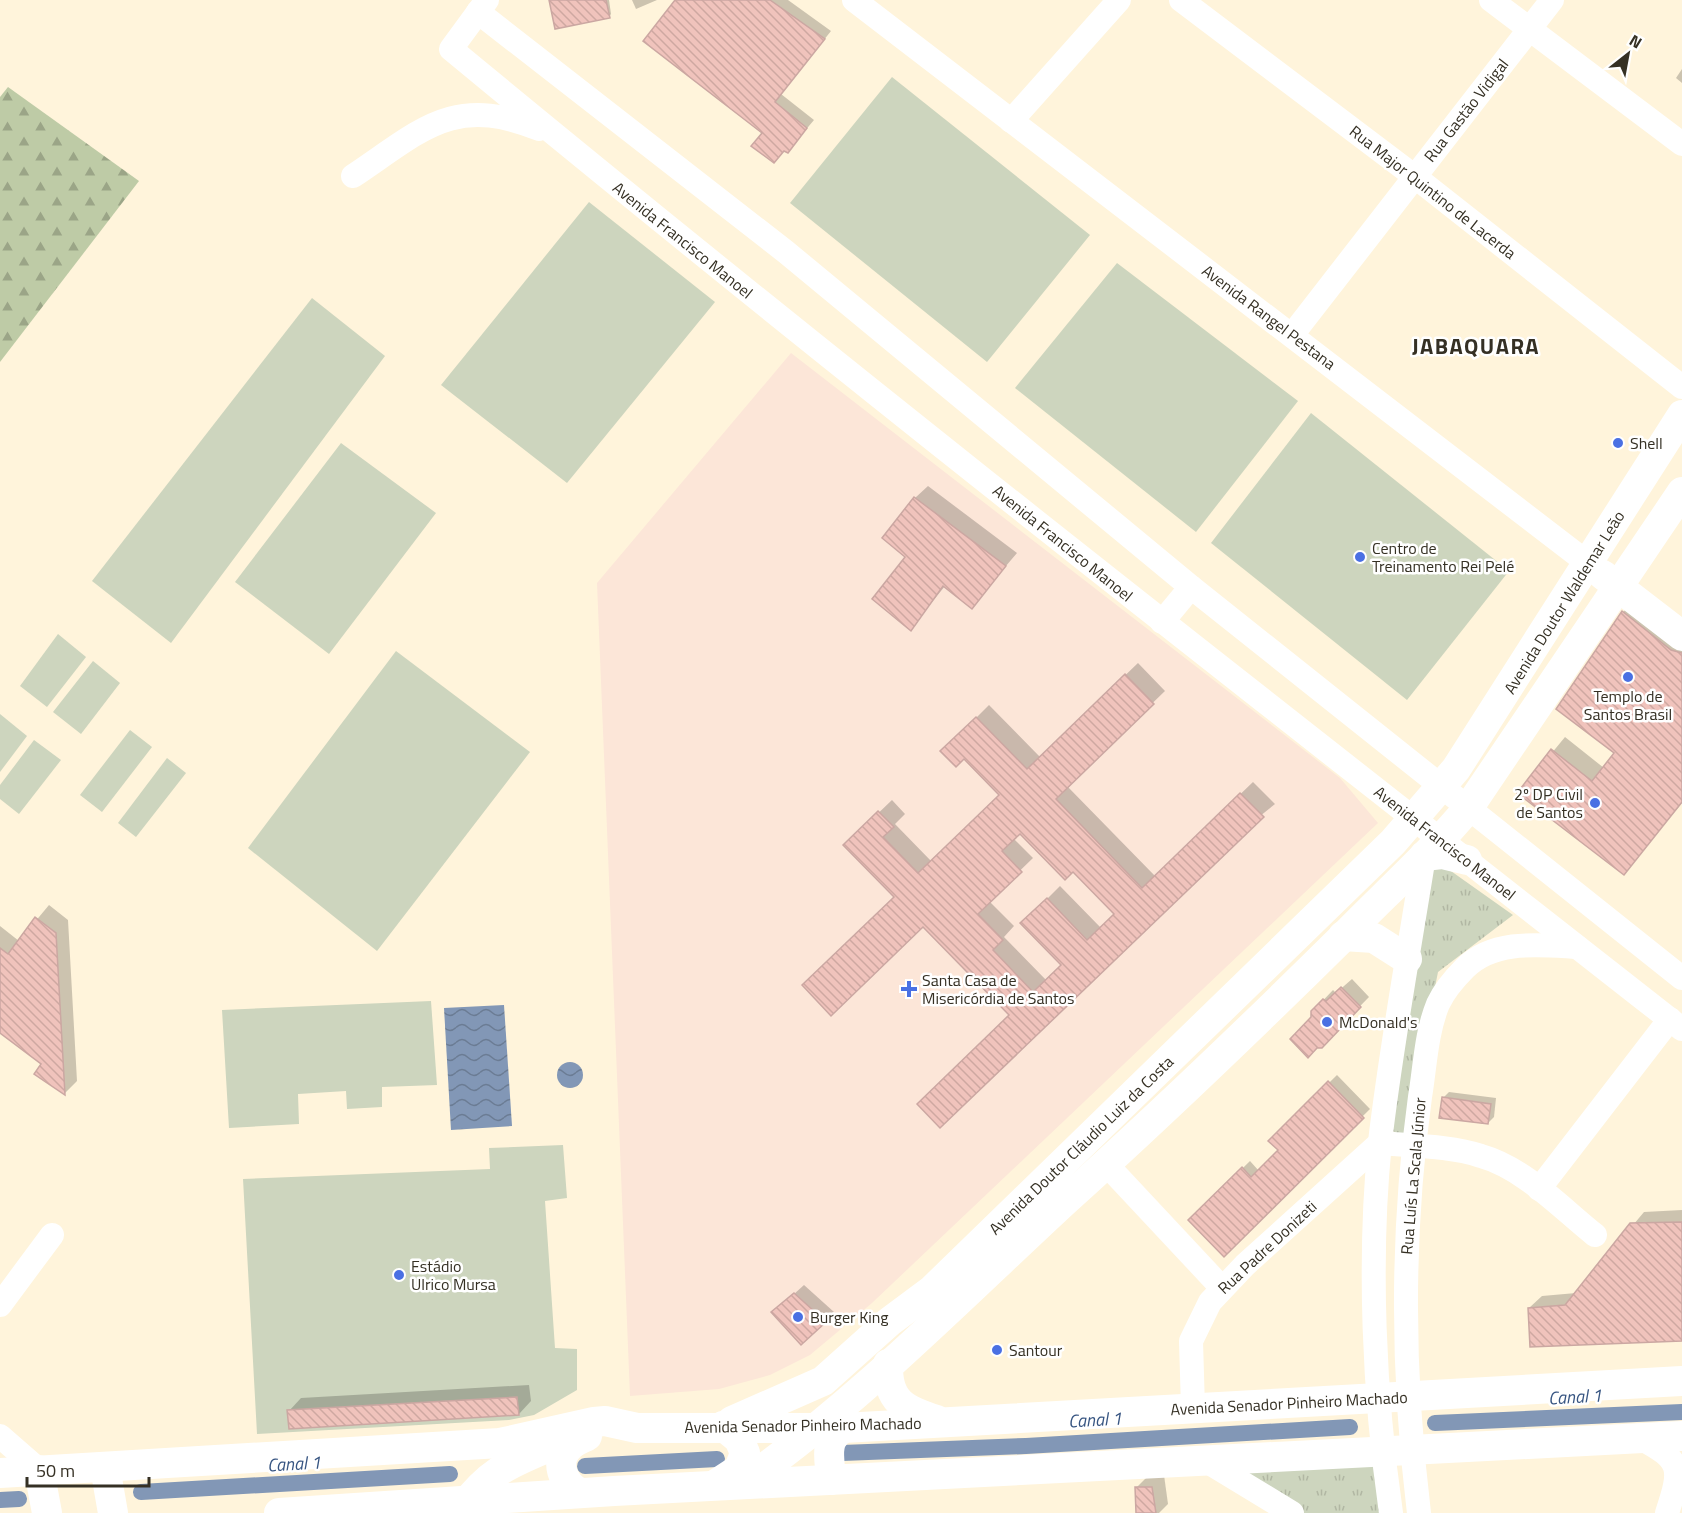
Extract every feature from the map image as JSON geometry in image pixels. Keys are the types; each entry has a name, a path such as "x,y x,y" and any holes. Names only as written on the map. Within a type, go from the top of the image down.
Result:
{"main road":[{"name":"Avenida Doutor Waldemar Leão","path":"1427,837 1448,781 1589,564 1682,415"},
{"name":"Avenida Doutor Waldemar Leão","path":"1427,837 1469,807 1620,587 1682,492"},
{"name":"Avenida Rangel Pestana","path":"1589,564 1682,636"},
{"path":"1427,837 1442,854 1467,860"},
{"name":"Avenida Doutor Cláudio Luiz da Costa","path":"728,1485 829,1427 888,1364 1106,1164 1343,936 1427,837"},
{"name":"Avenida Doutor Cláudio Luiz da Costa","path":"720,1426 771,1406 823,1381 889,1322 932,1290 1366,870 1427,837"},
{"path":"1343,936 1374,938 1407,959"},
{"path":"888,1364 889,1384 897,1402 922,1416 942,1422"},
{"name":"Avenida Senador Pinheiro Machado","path":"0,1473 500,1443 605,1421 637,1428 829,1427 1682,1381"},
{"path":"720,1426 739,1439 745,1452 739,1469 728,1485"},
{"path":"829,1427 834,1434 829,1443 831,1480"},
{"path":"463,1506 493,1473 560,1443 637,1428"},
{"path":"575,1503 564,1478 563,1457 568,1447 587,1436"},
{"path":"279,1513 575,1503 614,1491 1682,1436"},
{"path":"105,1467 113,1513"},
{"path":"39,1470 47,1513"}],"street":[{"name":"Avenida Rangel Pestana","path":"854,0 1589,564"},
{"path":"1011,121 1119,0"},
{"name":"Rua Major Quintino de Lacerda","path":"1181,0 1414,176 1682,387"},
{"path":"1491,0 1682,144"},
{"name":"Rua Gastão Vidigal","path":"1292,334 1552,0"},
{"name":"Avenida Francisco Manoel","path":"469,23 559,138 1165,619 1427,837"},
{"name":"Avenida Francisco Manoel","path":"469,23 786,252 1189,589 1448,781 1469,807 1604,920 1682,978"},
{"path":"353,176 422,130 463,115 500,115 559,138"},
{"path":"1165,619 1189,589"},
{"name":"Rua Luís La Scala Júnior","path":"1419,1513 1380,1398 1373,1271 1380,1143 1427,837"},
{"name":"Avenida Francisco Manoel","path":"1467,860 1581,946 1676,1024"},
{"path":"1581,946 1604,920"},
{"name":"Rua Luís La Scala Júnior","path":"1391,1513 1397,1449 1410,1397 1405,1254 1414,1146 1430,1027 1439,1002 1448,989 1467,966 1486,954 1531,944 1581,946"},
{"path":"1539,1190 1676,1024"},
{"path":"1380,1143 1482,1156 1502,1164 1539,1190 1594,1235"},
{"name":"Rua Padre Donizeti","path":"1193,1408 1191,1341 1202,1314 1222,1288 1380,1143"},
{"path":"1106,1164 1222,1288"},
{"path":"1332,1186 1351,1185 1362,1190 1372,1204 1376,1221"},
{"path":"0,1305 52,1235"},
{"path":"0,1436 39,1470"},
{"path":"1640,1438 1666,1450 1677,1464 1677,1483 1667,1513"},
{"path":"1203,1459 1292,1513"},
{"path":"1672,1513 1682,1500"}],"shaded area":[{"name":"Santa Casa de Misericórdia de Santos","path":"791,353 1340,778 1378,823 872,1303 810,1355 770,1375 719,1389 630,1396 597,583"}],"green space":[{"path":"892,77 1090,235 987,362 790,203"},
{"path":"8,87 139,181 0,362 0,97"},
{"path":"589,202 715,302 567,483 441,385"},
{"path":"1117,263 1298,401 1196,532 1015,388"},
{"path":"312,298 385,356 171,643 92,581"},
{"name":"Centro de Treinamento Rei Pelé","path":"1311,413 1509,571 1407,700 1211,543"},
{"path":"341,443 436,513 329,654 235,582"},
{"path":"58,634 86,657 47,707 20,686"},
{"path":"396,651 530,752 377,951 248,848"},
{"path":"93,661 120,683 81,734 53,712"},
{"path":"0,714 27,736 0,772"},
{"path":"130,730 152,747 102,812 80,795"},
{"path":"34,740 61,760 19,814 0,799 0,785"},
{"path":"167,758 186,773 136,837 118,823"},
{"path":"1441,864 1513,915 1438,972 1405,1138 1389,1129 1429,870"},
{"path":"431,1001 437,1085 382,1087 382,1107 347,1109 346,1091 298,1094 299,1124 229,1128 222,1010"},
{"name":"Estádio Ulrico Mursa","path":"563,1145 567,1198 545,1201 555,1348 577,1349 577,1390 534,1415 509,1420 257,1434 243,1179 490,1169 489,1148"},
{"path":"1378,1457 1387,1513 1302,1513 1217,1462"}],"water":[{"path":"504,1005 512,1126 451,1130 444,1008"},
{"path":"570,1062 579,1066 583,1075 579,1084 570,1088 561,1084 557,1075 561,1066"}],"building":[{"path":"549,0 606,0 610,18 555,29"},
{"path":"675,0 770,0 825,39 775,102 807,128 788,153 784,151 774,163 751,146 762,133 643,41"},
{"path":"914,497 1006,566 972,609 943,586 911,631 872,599 905,557 882,538"},
{"path":"1622,611 1671,650 1682,653 1682,802 1624,875 1517,793 1551,749 1592,781 1614,753 1556,709"},
{"name":"Santa Casa de Misericórdia de Santos","path":"1125,674 1154,704 1056,799 1142,888 1240,793 1264,817 940,1128 917,1104 1009,1015 923,927 831,1016 802,985 894,897 843,845 878,811 894,827 883,837 918,873 999,795 964,759 956,767 940,751 976,717 1027,769","holes":["1020,834 1065,880 1073,872 1114,914 1087,940 1047,898 1020,923 1061,965 1033,992 993,950 1003,940 978,914 1022,872 1002,851"]},
{"path":"35,917 56,933 65,1095 34,1074 41,1064 0,1033 0,948 8,954"},
{"name":"McDonald's","path":"1341,987 1361,1007 1322,1048 1317,1048 1308,1058 1290,1039 1311,1017 1311,1011 1323,999 1326,1001"},
{"path":"1328,1081 1364,1118 1224,1257 1188,1220 1242,1167 1251,1177 1278,1150 1268,1141"},
{"path":"1442,1097 1491,1104 1488,1124 1439,1118"},
{"path":"1682,1222 1682,1341 1530,1347 1528,1308 1565,1305 1630,1223"},
{"name":"Burger King","path":"794,1293 826,1322 801,1345 771,1312"},
{"path":"517,1397 519,1415 289,1429 287,1410"},
{"path":"1135,1487 1152,1487 1156,1513 1136,1513"}],"waterway":[{"name":"Canal 1","path":"1435,1423 1682,1412"},
{"name":"Canal 1","path":"842,1453 1026,1446 1350,1427"},
{"name":"Canal 1","path":"585,1466 717,1459"},
{"name":"Canal 1","path":"141,1492 450,1474"},
{"name":"Canal 1","path":"0,1500 19,1499"}],"place":[{"name":"Shell","path":"1618,443"},
{"name":"Centro de Treinamento Rei Pelé","path":"1360,557"},
{"name":"Templo de Santos Brasil","path":"1628,677"},
{"name":"2º DP Civil de Santos","path":"1595,803"},
{"name":"Santa Casa de Misericórdia de Santos","path":"909,989"},
{"name":"McDonald's","path":"1327,1022"},
{"name":"Estádio Ulrico Mursa","path":"399,1275"},
{"name":"Burger King","path":"798,1317"},
{"name":"Santour","path":"997,1350"}],"district":[{"name":"JABAQUARA","path":"1476,346"}]}
